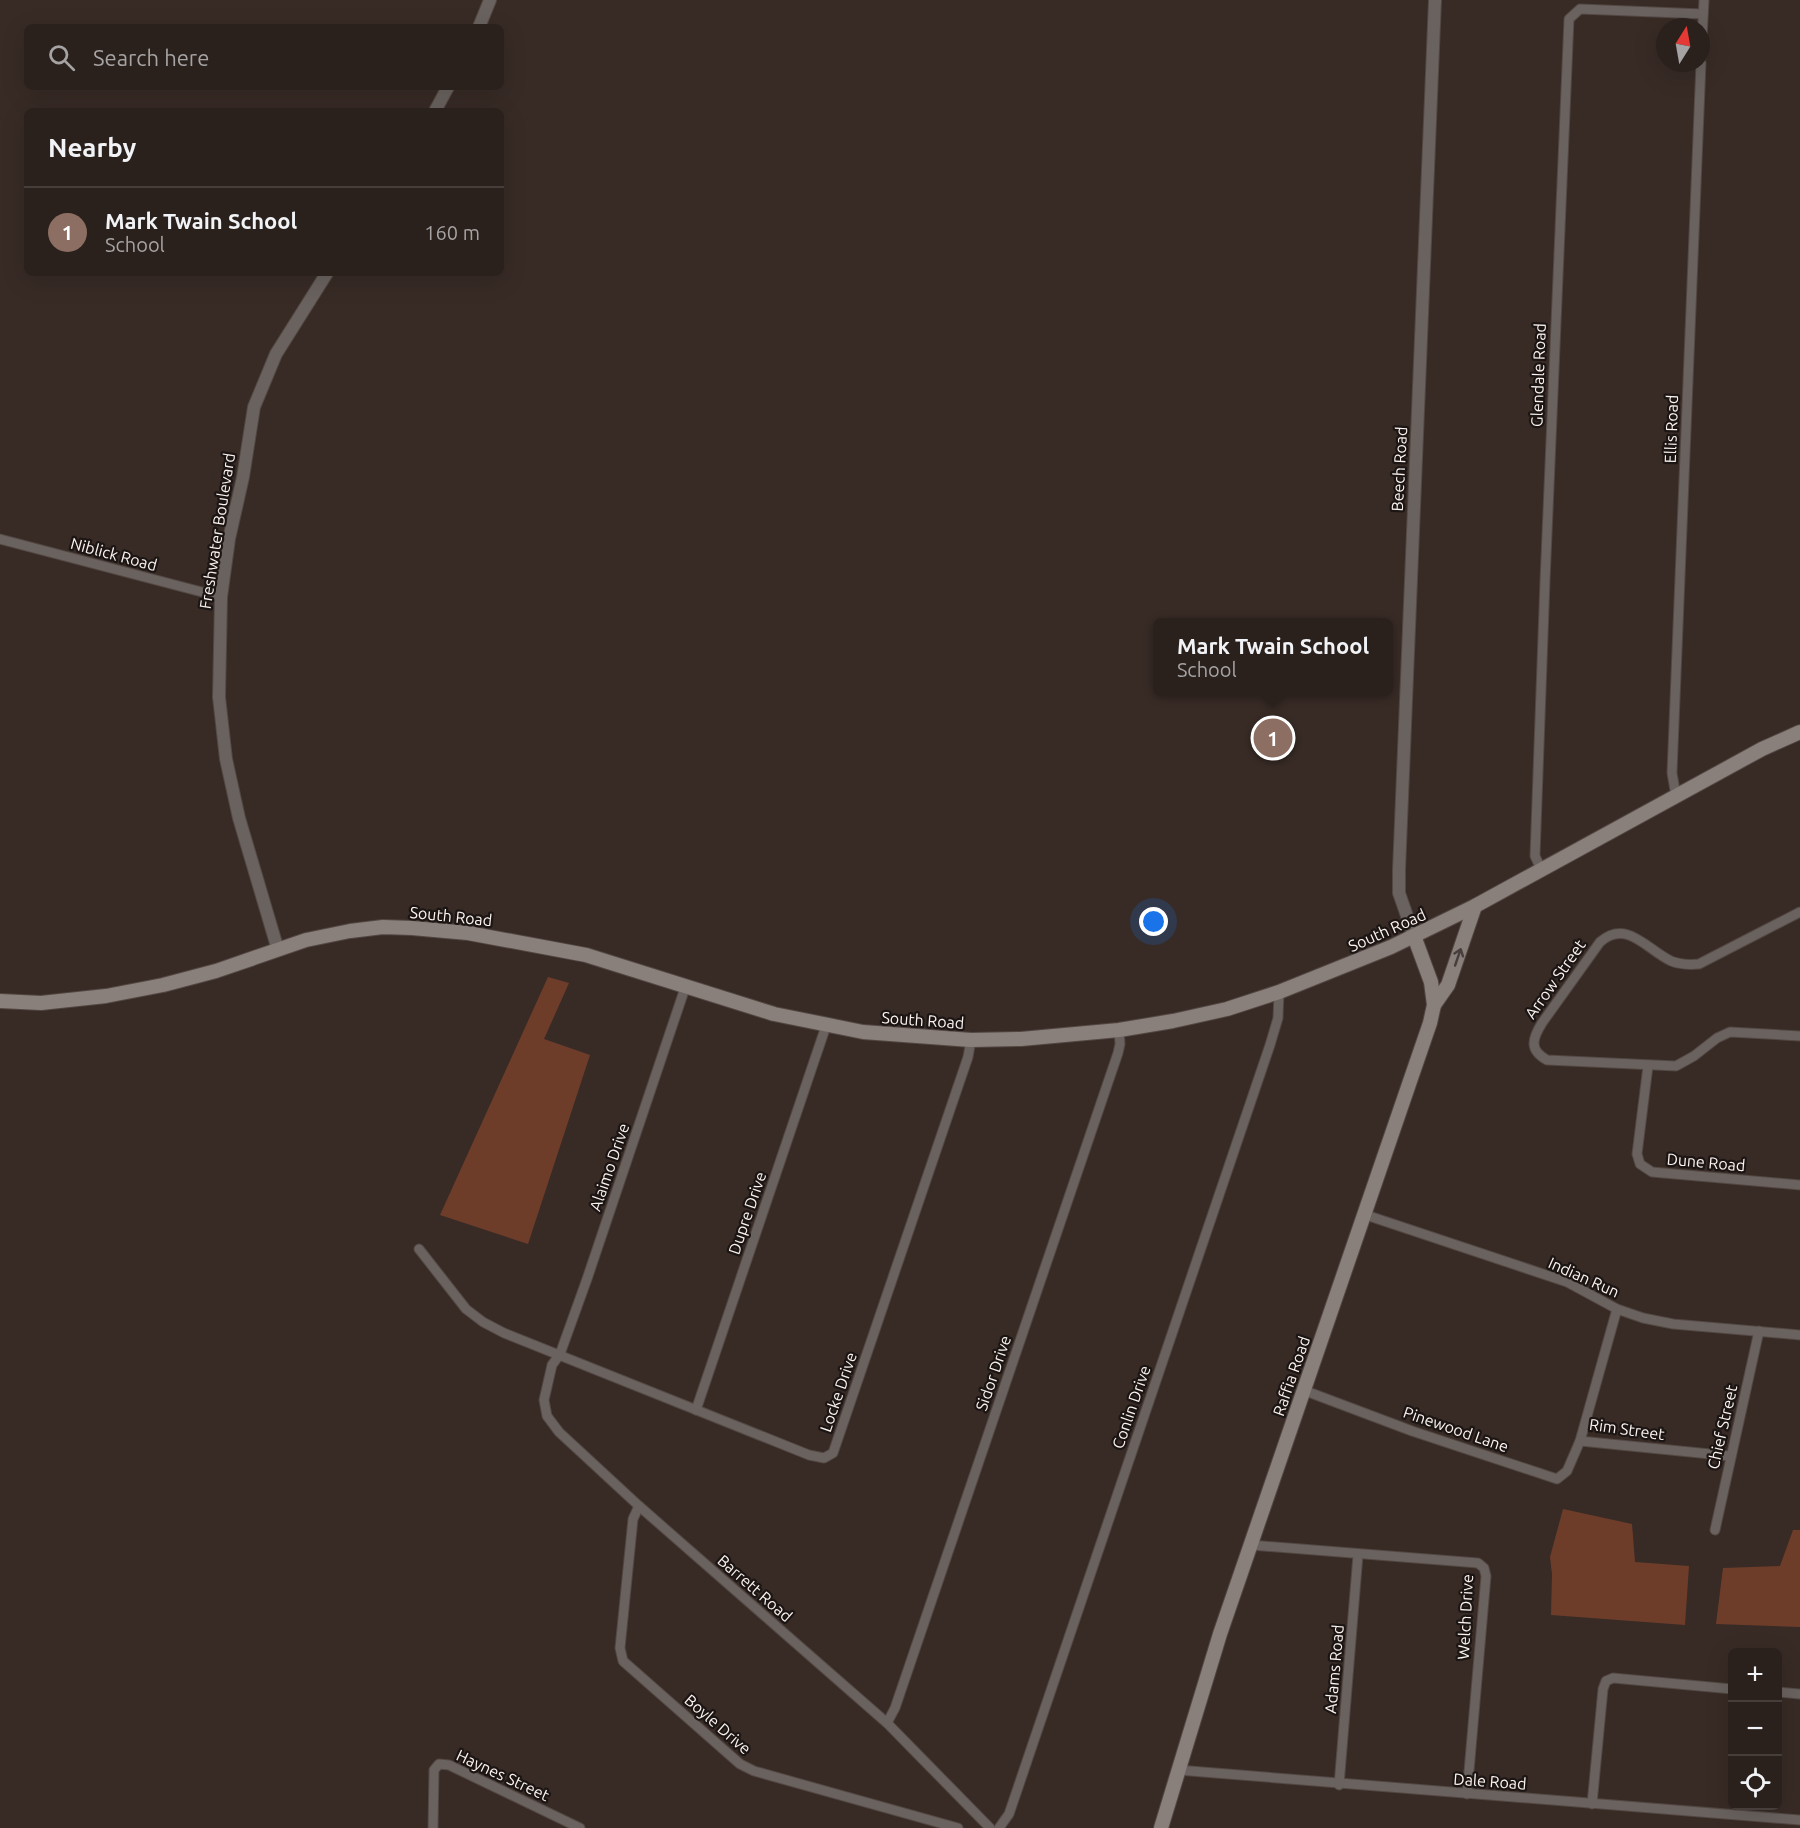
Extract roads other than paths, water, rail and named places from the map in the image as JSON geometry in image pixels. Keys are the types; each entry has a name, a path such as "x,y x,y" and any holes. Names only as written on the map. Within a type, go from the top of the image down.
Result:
{"main road":[{"name":"South Road","path":"0,1001 41,1003 72,1001 163,985 216,971 306,940 383,927 468,933 586,955 685,988 774,1014 826,1026 913,1037 971,1040 1021,1039 1119,1030 1227,1009 1279,992 1391,948 1475,906 1762,749 1800,732"},
{"path":"1434,1005 1448,985 1475,906"},
{"name":"Raffia Road","path":"1161,1828 1220,1634 1420,1054 1434,1005 1431,982 1414,936"}],"street":[{"path":"480,24 489,0"},
{"name":"Beech Road","path":"1414,936 1399,893 1399,870 1435,0"},
{"path":"1703,18 1704,0"},
{"name":"Glendale Road","path":"1541,869 1535,856 1569,19 1580,9 1703,14"},
{"name":"Ellis Road","path":"1676,796 1672,773 1701,72"},
{"path":"437,108 446,90"},
{"name":"Freshwater Boulevard","path":"278,950 239,818 226,759 219,697 221,597 229,539 243,477 254,407 276,354 325,276"},
{"name":"Niblick Road","path":"0,539 221,597"},
{"name":"Arrow Street","path":"1800,912 1699,964 1683,965 1670,960 1633,936 1621,932 1609,934 1600,942 1535,1034 1533,1046 1539,1055 1547,1060 1676,1066 1694,1056 1717,1038 1730,1032 1800,1036"},
{"name":"Alaimo Drive","path":"560,1354 685,988"},
{"name":"Conlin Drive","path":"999,1828 1009,1814 1270,1045 1278,1018 1279,992"},
{"name":"Dupre Drive","path":"696,1410 826,1026"},
{"name":"Sidor Drive","path":"887,1724 895,1708 1118,1053 1119,1030"},
{"name":"Locke Drive","path":"419,1249 466,1309 483,1322 504,1333 809,1455 824,1458 833,1453 968,1057 971,1040"},
{"name":"Dune Road","path":"1648,1066 1637,1154 1640,1164 1652,1172 1800,1185"},
{"name":"Indian Run","path":"1363,1214 1567,1282 1617,1309 1644,1318 1673,1323 1800,1335"},
{"name":"Rim Street","path":"1617,1309 1580,1441 1730,1456"},
{"name":"Chief Street","path":"1715,1530 1759,1332"},
{"name":"Barrett Road","path":"560,1354 552,1365 544,1400 547,1416 559,1432 639,1506 887,1724 990,1828"},
{"name":"Pinewood Lane","path":"1303,1390 1412,1431 1557,1479 1567,1471 1580,1441"},
{"name":"Boyle Drive","path":"639,1506 633,1519 622,1625 620,1648 623,1661 740,1764 754,1771 958,1828"},
{"name":"Welch Drive","path":"1251,1545 1478,1563 1484,1568 1486,1576 1467,1794"},
{"name":"Adams Road","path":"1340,1785 1358,1555"},
{"path":"1592,1804 1603,1689 1606,1681 1613,1678 1728,1689"},
{"path":"1782,1692 1800,1694"},
{"name":"Haynes Street","path":"433,1828 434,1770 439,1764 449,1766 580,1828"},
{"name":"Dale Road","path":"1178,1770 1340,1785 1800,1820"}],"place":[{"name":"Mark Twain School","path":"1273,738"}]}
